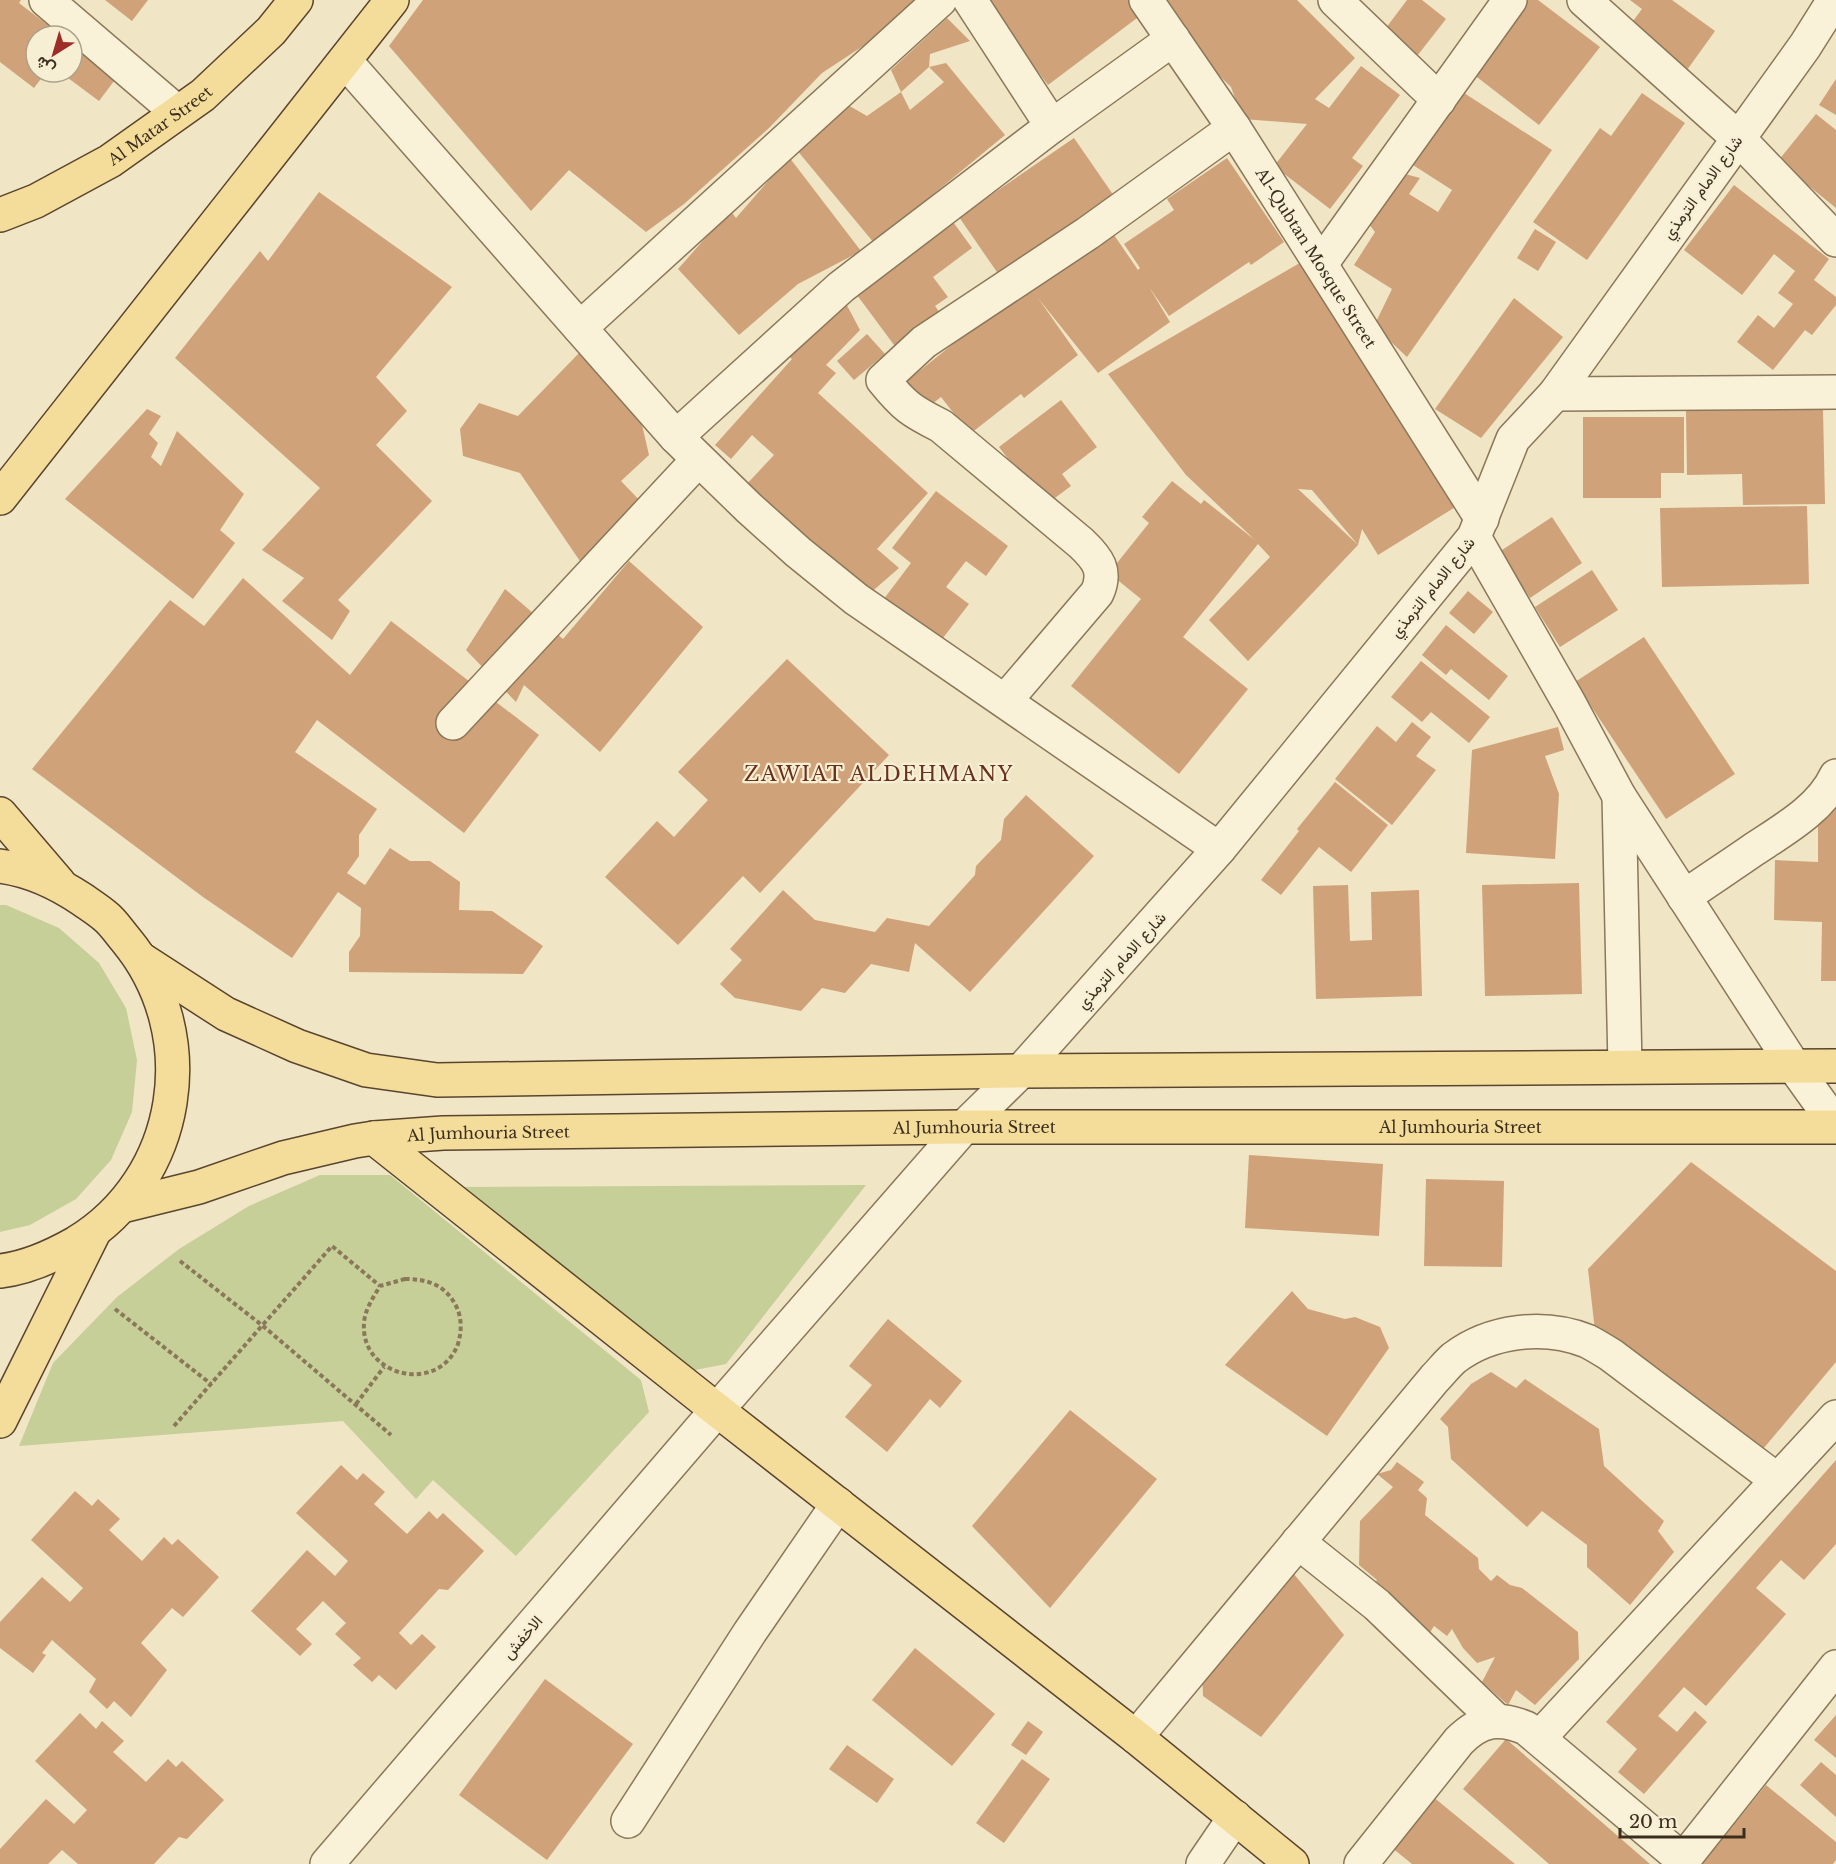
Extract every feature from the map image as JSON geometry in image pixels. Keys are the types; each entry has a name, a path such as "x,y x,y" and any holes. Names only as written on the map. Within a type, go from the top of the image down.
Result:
{"main road":[{"name":"Al Matar Street","path":"0,215 36,201 110,161 203,94 272,31 296,0"},
{"path":"0,498 392,0"},
{"path":"0,814 60,885"},
{"path":"0,866 16,868 60,885 106,916 141,959 159,993 170,1029 174,1067 171,1104 160,1141 144,1175 122,1206 94,1232 56,1255 12,1270 0,1271"},
{"path":"141,959 226,1014 297,1046 366,1070 437,1080 1021,1071 1836,1066"},
{"name":"Al Jumhouria Street","path":"122,1206 199,1187 283,1158 374,1138 443,1133 964,1127 1836,1126"},
{"path":"374,1138 717,1410 1136,1737 1292,1864"},
{"path":"0,1421 94,1232"}],"street":[{"path":"46,0 177,112"},
{"path":"580,328 940,0"},
{"path":"970,0 1052,126"},
{"name":"Al-Qubtan Mosque Street","path":"1146,0 1234,128 1321,264 1478,528 1618,796 1792,1065 1836,1126"},
{"path":"1335,0 1438,100"},
{"path":"1321,264 1510,0"},
{"path":"1584,0 1738,138 1836,240"},
{"name":"شارع الامام الترمذي","path":"964,1127 1021,1071 1219,849 1478,528 1513,438 1555,394 1805,46 1834,0"},
{"path":"676,437 841,286 1052,126 1173,39"},
{"path":"345,61 676,437 798,552 856,599 1219,849"},
{"path":"1005,701 1097,593 1101,584 1098,561 1073,536 941,426 903,405 883,380 924,342 1088,233 1234,128"},
{"path":"1555,394 1836,392"},
{"path":"453,723 698,460"},
{"path":"1684,897 1816,804 1831,787 1836,776"},
{"path":"1618,796 1625,1066"},
{"name":"الاخفش","path":"327,1864 717,1410 964,1127"},
{"path":"1136,1737 1435,1378 1455,1358 1478,1344 1505,1334 1542,1332 1560,1333 1587,1341 1611,1355 1777,1480"},
{"path":"1539,1738 1836,1417"},
{"path":"628,1821 750,1632 838,1504"},
{"path":"1298,1542 1377,1605 1497,1721"},
{"path":"1361,1864 1470,1730 1497,1721 1512,1722 1526,1728 1682,1862 1836,1667"},
{"path":"1203,1864 1235,1817"}],"path":[{"path":"174,1426 332,1246 380,1286"},
{"path":"180,1262 262,1326 391,1436"},
{"path":"405,1279 420,1279 435,1284 448,1293 461,1321 460,1336 455,1352 445,1363 417,1376 400,1374 384,1367 373,1356 366,1341 364,1325 367,1309 380,1286 405,1279"},
{"path":"115,1309 211,1384"},
{"path":"356,1404 384,1367"}],"green space":[{"path":"0,905 6,905 59,928 99,963 126,1008 137,1060 132,1112 111,1160 76,1199 30,1225 0,1232"},
{"path":"320,1175 390,1175 641,1380 649,1412 516,1556 433,1480 416,1499 343,1421 19,1446 53,1363 117,1297 179,1249 249,1206"},
{"path":"866,1185 726,1364 695,1370 674,1366 451,1187"}],"building":[{"path":"0,0 21,0 19,3 46,24 24,24 24,80 0,62"},
{"path":"105,0 148,0 132,21"},
{"path":"423,0 933,0 822,73 769,128 684,204 646,232 569,170 531,211 389,46"},
{"path":"984,0 1135,0 1145,12 1048,85"},
{"path":"1152,0 1297,0 1355,58 1315,99 1329,108 1361,66 1400,95 1352,158 1363,166 1330,209 1274,166 1307,124 1243,119 1231,87 1177,35"},
{"path":"1407,0 1422,0 1446,19 1410,65 1377,40"},
{"path":"1514,0 1538,0 1600,47 1539,125 1473,74"},
{"path":"1630,0 1672,0 1715,31 1687,70 1627,29 1642,9"},
{"path":"947,18 970,41 930,54 929,67 901,92 891,70"},
{"path":"84,52 117,77 99,101 76,84 84,84"},
{"path":"946,63 1005,135 874,243 796,149 846,104 867,116 901,92 910,110 944,82 929,67"},
{"path":"1836,79 1836,115 1819,105"},
{"path":"1461,91 1552,150 1407,357 1374,326 1392,289 1354,265 1375,232 1369,224 1405,174 1420,178 1409,194 1438,212 1452,190 1413,165"},
{"path":"1642,93 1685,123 1587,260 1533,222 1600,128 1611,136"},
{"path":"1816,114 1836,130 1836,208 1778,161"},
{"path":"1074,138 1114,196 999,275 959,217"},
{"path":"789,157 861,251 798,284 739,335 678,269 730,210 736,218"},
{"path":"1227,158 1284,242 1251,265 1249,262 1169,316 1149,287 1170,322 1098,373 1038,298 1078,355 1024,398 1021,394 970,434 941,397 923,411 902,385 1024,287 1112,232 1138,270 1140,268 1124,244 1174,210 1167,199"},
{"path":"1734,185 1829,259 1814,280 1836,297 1836,305 1812,335 1805,330 1773,370 1737,342 1758,315 1774,328 1793,304 1778,293 1795,271 1774,254 1742,295 1684,250"},
{"path":"319,192 452,287 376,377 407,411 376,445 432,501 338,600 350,611 332,640 282,601 304,578 262,550 320,488 175,358 260,251 268,261"},
{"path":"948,215 972,248 933,277 948,297 935,306 945,320 900,353 857,295 900,264 893,255"},
{"path":"1535,229 1556,242 1538,271 1517,258"},
{"path":"1310,257 1465,501 1378,555 1362,529 1358,545 1248,661 1209,620 1270,557 1258,544 1183,637 1248,689 1179,774 1071,686 1141,599 1109,573 1149,523 1142,517 1172,481 1201,504 1204,500 1255,540 1186,475 1108,374","holes":["1298,489 1312,490 1358,545"]},
{"path":"842,296 860,330 826,365 836,373 818,393 928,493 877,549 899,568 868,595 745,486 774,455 752,435 731,459 715,445 792,359 783,350"},
{"path":"1514,298 1563,337 1481,438 1435,409"},
{"path":"867,334 885,354 854,380 837,361"},
{"path":"580,352 639,412 649,455 621,481 645,506 584,567 520,473 463,456 460,429 479,403 518,416"},
{"path":"1061,400 1097,447 1062,474 1071,486 1044,506 999,447"},
{"path":"147,409 161,416 149,434 158,443 151,457 161,466 177,431 244,494 220,530 235,543 193,599 65,499"},
{"path":"1823,409 1825,504 1743,505 1742,474 1687,475 1686,411"},
{"path":"1583,417 1684,417 1684,473 1661,473 1661,498 1583,498"},
{"path":"936,491 1008,546 986,576 966,561 946,587 969,604 936,647 880,604 911,563 892,548"},
{"path":"1807,506 1809,584 1662,587 1660,508"},
{"path":"1552,517 1582,563 1530,598 1499,552"},
{"path":"629,561 703,627 600,752 524,685 516,702 466,650 505,589 563,639"},
{"path":"1592,570 1618,610 1560,647 1535,607"},
{"path":"243,578 350,675 391,621 539,735 464,833 317,720 295,752 377,809 359,835 359,856 347,873 365,885 390,848 410,861 430,861 460,882 459,910 492,911 543,946 523,974 349,972 349,952 360,936 361,908 338,892 292,958 203,897 32,769 170,600 204,626"},
{"path":"1468,591 1493,612 1474,634 1449,613"},
{"path":"1446,625 1508,676 1489,700 1451,669 1446,675 1422,655"},
{"path":"1644,637 1735,774 1666,819 1575,682"},
{"path":"787,659 889,755 760,893 743,876 678,945 605,877 657,821 674,837 708,800 678,772"},
{"path":"1421,661 1490,717 1469,743 1431,712 1422,722 1391,697"},
{"path":"1412,722 1431,737 1416,756 1436,770 1392,825 1335,779 1377,726 1396,742"},
{"path":"1558,727 1564,750 1545,756 1559,794 1555,859 1466,853 1472,750"},
{"path":"1335,782 1388,825 1351,872 1319,847 1281,895 1261,880 1299,831 1297,829"},
{"path":"1026,795 1094,856 970,992 915,943 909,972 871,964 845,993 822,988 801,1011 735,998 720,984 742,960 730,949 783,890 815,920 875,932 887,918 929,926 975,875 976,866 1001,840 1004,819"},
{"path":"1818,802 1836,803 1836,981 1821,981 1822,922 1774,920 1775,860 1818,862"},
{"path":"1579,883 1582,994 1485,996 1482,885"},
{"path":"1348,885 1350,941 1372,940 1371,892 1419,890 1422,996 1316,999 1313,886"},
{"path":"1249,1155 1383,1164 1379,1236 1245,1228"},
{"path":"1691,1162 1836,1271 1836,1362 1758,1455 1595,1331 1588,1269"},
{"path":"1426,1179 1504,1181 1502,1267 1424,1266"},
{"path":"1292,1291 1308,1309 1345,1319 1355,1317 1380,1327 1389,1348 1327,1436 1225,1365"},
{"path":"888,1319 962,1381 940,1408 930,1399 887,1452 845,1417 872,1385 849,1366"},
{"path":"1491,1372 1516,1388 1525,1379 1599,1429 1604,1466 1664,1521 1658,1531 1674,1552 1630,1605 1587,1567 1587,1545 1542,1511 1527,1527 1451,1459 1448,1427 1440,1419 1471,1384"},
{"path":"1070,1410 1157,1479 1050,1608 972,1526"},
{"path":"1836,1460 1836,1544 1804,1580 1781,1560 1756,1588 1786,1614 1706,1706 1684,1687 1658,1716 1677,1732 1695,1711 1707,1722 1644,1794 1618,1772 1637,1749 1606,1722"},
{"path":"1397,1462 1424,1482 1418,1490 1427,1498 1425,1515 1478,1558 1479,1569 1491,1581 1497,1575 1510,1585 1522,1588 1578,1632 1579,1659 1535,1705 1516,1690 1508,1705 1482,1682 1495,1657 1477,1663 1463,1648 1452,1629 1447,1636 1434,1626 1426,1639 1369,1591 1377,1580 1359,1565 1360,1521 1393,1487 1377,1474 1391,1470"},
{"path":"341,1465 357,1480 363,1473 385,1492 374,1504 407,1534 429,1511 437,1519 443,1513 484,1551 448,1590 439,1589 399,1633 411,1645 422,1634 436,1647 396,1690 379,1675 372,1682 353,1665 361,1658 335,1634 346,1623 323,1601 296,1629 312,1644 300,1656 251,1611 307,1550 335,1576 348,1561 296,1513"},
{"path":"75,1491 92,1506 98,1499 120,1519 109,1530 142,1561 164,1537 172,1545 178,1539 219,1577 183,1617 172,1608 141,1643 167,1670 131,1717 114,1701 107,1709 89,1692 96,1679 52,1640 42,1653 46,1655 33,1673 0,1648 0,1622 42,1577 70,1602 83,1588 31,1540"},
{"path":"1289,1568 1344,1635 1261,1737 1203,1696 1202,1665"},
{"path":"915,1648 995,1714 952,1766 872,1700"},
{"path":"545,1679 633,1744 547,1860 459,1795"},
{"path":"80,1713 96,1729 102,1721 124,1741 113,1752 146,1782 168,1759 176,1767 182,1761 224,1800 187,1839 179,1837 154,1864 78,1864 62,1850 48,1864 0,1864 0,1849 46,1799 74,1824 87,1810 35,1761"},
{"path":"1836,1715 1836,1758 1814,1740"},
{"path":"1028,1721 1043,1732 1026,1755 1011,1745"},
{"path":"1506,1739 1650,1864 1549,1864 1463,1789"},
{"path":"847,1745 894,1779 877,1803 829,1769"},
{"path":"1022,1759 1050,1779 1004,1843 976,1823"},
{"path":"1821,1762 1836,1775 1836,1817 1800,1785"},
{"path":"1766,1785 1836,1842 1836,1860 1833,1864 1702,1864"},
{"path":"1432,1796 1515,1864 1412,1864 1391,1847"}],"district":[{"name":"ZAWIAT ALDEHMANY","path":"879,774"}]}
